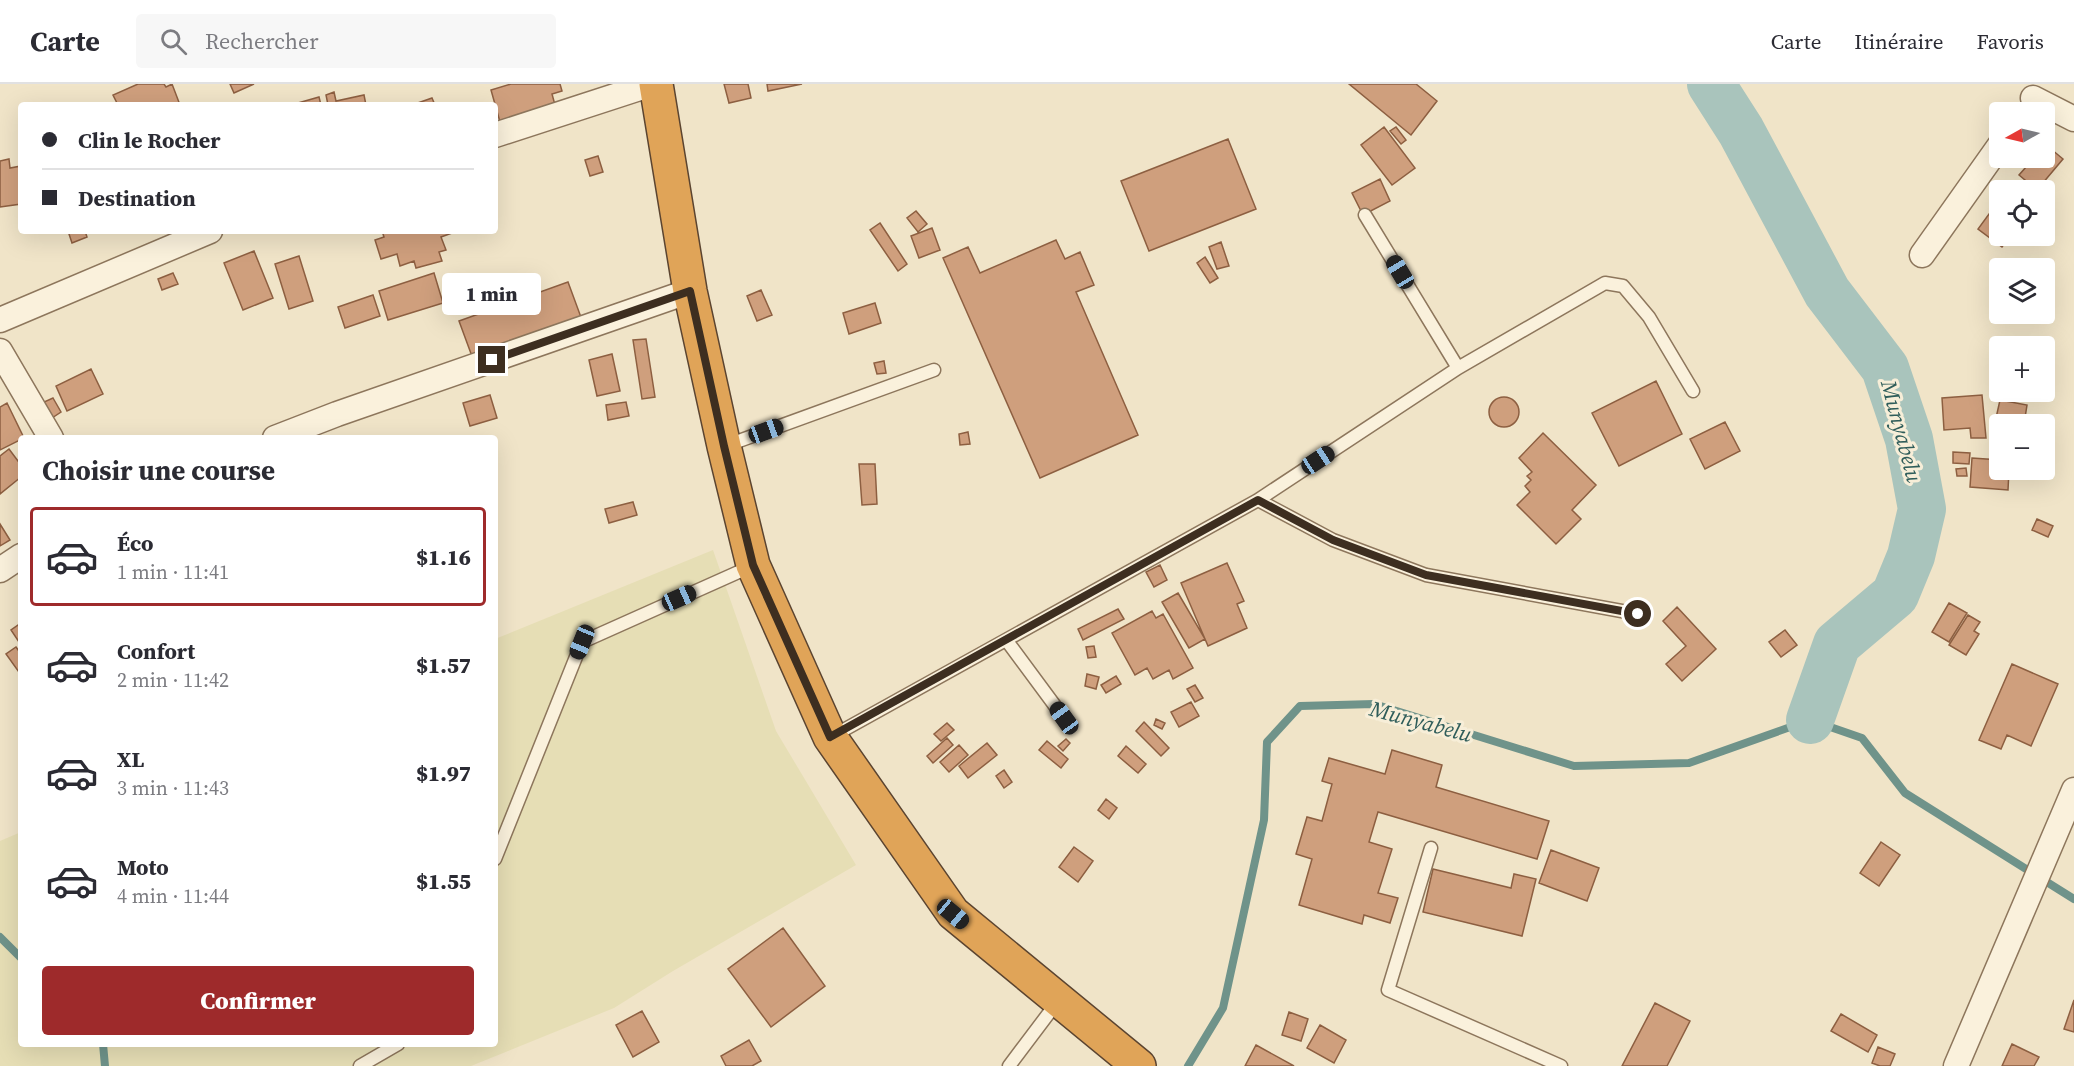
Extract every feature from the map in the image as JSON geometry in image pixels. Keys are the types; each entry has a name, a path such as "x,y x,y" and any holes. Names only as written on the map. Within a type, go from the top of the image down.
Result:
{"highway":[{"path":"654,84 690,291 753,565 830,737 953,914 1140,1066"}],"street":[{"path":"498,134 654,84"},
{"path":"2032,98 2074,119"},
{"path":"1922,255 1989,161"},
{"path":"0,320 203,234"},
{"path":"283,435 348,410 690,291"},
{"path":"0,351 49,435"},
{"path":"0,570 18,558"},
{"path":"1956,1066 2074,790"}],"lane":[{"path":"1365,214 1458,368"},
{"path":"830,737 1258,500 1458,368 1605,283 1623,286 1649,317 1693,391"},
{"path":"724,446 934,370"},
{"path":"1258,500 1333,540 1426,575 1638,614"},
{"path":"498,852 582,642 753,565"},
{"path":"1007,641 1064,718"},
{"path":"1431,848 1388,990 1561,1066"},
{"path":"1009,1066 1058,1001"},
{"path":"360,1066 393,1047"}],"shaded area":[{"path":"713,550 776,731 856,865 673,971 614,1008 471,1066 0,1066 0,841 18,833 18,1047 498,1047 498,638"}],"building":[{"path":"138,84 164,84 166,87 172,84 179,102 116,102 113,95"},
{"path":"230,84 254,84 234,93"},
{"path":"511,84 560,84 562,91 552,94 555,105 500,122 498,102 494,102 491,90"},
{"path":"724,84 748,84 751,98 729,103"},
{"path":"767,84 802,84 768,91"},
{"path":"1349,84 1416,84 1437,101 1411,135"},
{"path":"334,92 336,101 364,95 365,102 327,102 326,95"},
{"path":"319,97 320,102 302,102"},
{"path":"432,98 434,102 421,102"},
{"path":"1384,127 1415,168 1392,185 1361,145"},
{"path":"1396,127 1406,140 1401,144 1390,131"},
{"path":"1228,139 1256,209 1149,251 1121,181"},
{"path":"2055,152 2063,159 2045,180 2025,180 2019,175 2025,168 2055,168"},
{"path":"598,156 603,172 590,176 585,160"},
{"path":"9,159 10,168 18,167 18,204 0,207 0,161"},
{"path":"1380,179 1390,201 1363,215 1352,193"},
{"path":"916,211 927,224 918,232 907,218"},
{"path":"1989,214 1989,237 1978,229"},
{"path":"880,223 907,264 898,271 870,230"},
{"path":"932,228 940,250 919,258 911,236"},
{"path":"69,234 86,234 87,237 72,243"},
{"path":"383,234 449,234 441,237 446,250 439,252 442,261 416,268 414,261 400,266 397,254 381,259 375,240 384,237"},
{"path":"1056,240 1065,259 1080,252 1094,285 1076,292 1138,435 1040,478 943,258 968,247 980,273"},
{"path":"1221,242 1229,266 1217,269 1209,247"},
{"path":"254,251 273,298 243,310 224,263"},
{"path":"299,256 313,301 289,309 275,264"},
{"path":"1205,257 1218,278 1210,283 1197,263"},
{"path":"173,273 178,284 162,290 158,279"},
{"path":"434,273 443,303 388,320 379,291"},
{"path":"568,282 582,320 473,359 459,321"},
{"path":"761,290 772,315 757,321 747,296"},
{"path":"373,295 380,316 345,328 338,307"},
{"path":"875,303 881,323 849,334 843,313"},
{"path":"646,339 655,397 642,399 633,340"},
{"path":"612,354 620,391 597,396 589,360"},
{"path":"884,361 886,373 877,374 874,363"},
{"path":"91,369 103,394 67,411 56,386"},
{"path":"1656,381 1682,434 1619,466 1592,413"},
{"path":"490,395 497,418 470,426 463,403"},
{"path":"1982,395 1986,438 1971,438 1970,428 1944,430 1942,398"},
{"path":"1504,397 1514,402 1519,412 1514,422 1504,427 1494,422 1489,412 1494,402"},
{"path":"53,398 61,412 52,418 44,402"},
{"path":"626,402 629,416 608,420 606,405"},
{"path":"2000,402 2027,405 2026,414 1997,414"},
{"path":"7,403 23,435 18,435 18,441 0,450 0,407"},
{"path":"1725,422 1740,451 1705,469 1690,439"},
{"path":"968,432 970,444 960,445 959,434"},
{"path":"1543,433 1596,485 1572,510 1581,519 1556,544 1517,505 1530,492 1525,486 1531,480 1527,476 1532,472 1519,458"},
{"path":"9,449 18,461 18,479 0,494 0,456"},
{"path":"1953,452 1970,453 1969,464 1953,463"},
{"path":"1972,458 1989,459 1989,480 2008,480 2008,490 1970,487"},
{"path":"859,464 875,464 877,504 862,505"},
{"path":"1966,468 1967,476 1957,476 1956,469"},
{"path":"633,502 637,515 609,523 605,509"},
{"path":"2037,519 2053,526 2048,537 2032,530"},
{"path":"0,524 10,540 0,546"},
{"path":"1227,563 1244,601 1237,604 1247,628 1208,646 1181,583"},
{"path":"1160,565 1167,580 1154,587 1146,572"},
{"path":"1178,593 1205,639 1189,648 1162,602"},
{"path":"1949,603 1967,613 1949,642 1932,632"},
{"path":"1677,607 1716,649 1682,681 1666,664 1686,646 1663,621"},
{"path":"1118,609 1124,619 1083,640 1078,629"},
{"path":"1152,611 1156,618 1163,614 1193,668 1173,679 1169,670 1153,679 1147,668 1135,675 1112,633"},
{"path":"1968,615 1980,622 1974,631 1979,634 1966,655 1949,645"},
{"path":"18,625 18,640 11,630"},
{"path":"1785,630 1797,645 1781,657 1769,642"},
{"path":"1094,646 1096,657 1088,658 1086,647"},
{"path":"16,647 18,650 18,671 6,654"},
{"path":"2012,664 2058,684 2031,746 2007,735 2001,749 1979,740"},
{"path":"1087,674 1099,677 1096,689 1085,686"},
{"path":"1116,676 1121,684 1106,693 1101,685"},
{"path":"1195,685 1203,698 1195,702 1187,689"},
{"path":"1191,702 1199,716 1179,727 1171,712"},
{"path":"1156,719 1165,723 1162,729 1154,725"},
{"path":"1144,722 1169,748 1161,756 1136,731"},
{"path":"947,723 954,730 941,741 934,734"},
{"path":"947,738 953,745 933,763 927,756"},
{"path":"1066,739 1070,743 1063,751 1058,746"},
{"path":"1047,741 1068,759 1061,768 1039,750"},
{"path":"987,743 997,755 968,778 959,766"},
{"path":"959,745 968,755 949,772 940,762"},
{"path":"1126,746 1146,764 1138,773 1118,756"},
{"path":"1392,750 1442,765 1436,787 1549,821 1537,859 1378,812 1369,842 1392,849 1378,893 1398,898 1390,923 1364,915 1362,924 1299,905 1312,859 1296,854 1307,817 1322,821 1332,784 1322,781 1329,758 1385,774"},
{"path":"1004,770 1012,782 1004,788 996,776"},
{"path":"1106,799 1117,808 1109,819 1098,810"},
{"path":"1881,842 1900,855 1879,886 1860,873"},
{"path":"1074,847 1093,861 1078,882 1059,867"},
{"path":"1551,850 1599,868 1587,901 1539,883"},
{"path":"1433,869 1511,888 1514,874 1536,879 1522,936 1423,912"},
{"path":"783,928 825,986 771,1027 728,969"},
{"path":"2074,1000 2074,1032 2064,1029"},
{"path":"1655,1003 1690,1021 1667,1066 1622,1066"},
{"path":"642,1011 659,1042 633,1057 616,1025"},
{"path":"1289,1012 1308,1019 1301,1041 1282,1035"},
{"path":"1841,1014 1877,1035 1868,1052 1831,1031"},
{"path":"1320,1025 1346,1040 1334,1063 1307,1048"},
{"path":"749,1040 761,1061 752,1066 726,1066 721,1056"},
{"path":"2012,1044 2039,1057 2034,1066 2002,1066"},
{"path":"1256,1045 1294,1066 1245,1066"},
{"path":"1878,1047 1895,1054 1890,1066 1872,1063"}],"waterway":[{"name":"Munyabelu","path":"1711,84 1741,131 1827,292 1885,368 1909,439 1922,509 1911,556 1895,595 1837,644 1810,720"},
{"name":"Munyabelu","path":"1188,1066 1223,1008 1264,820 1267,742 1300,706 1374,704 1574,766 1689,763 1810,720 1862,738 1905,793 2074,899"},
{"path":"0,937 18,955"},
{"path":"103,1047 105,1066"}],"route":[{"path":"492,360 690,291 753,565 830,737 1258,500 1333,540 1426,575 1638,614"}]}
